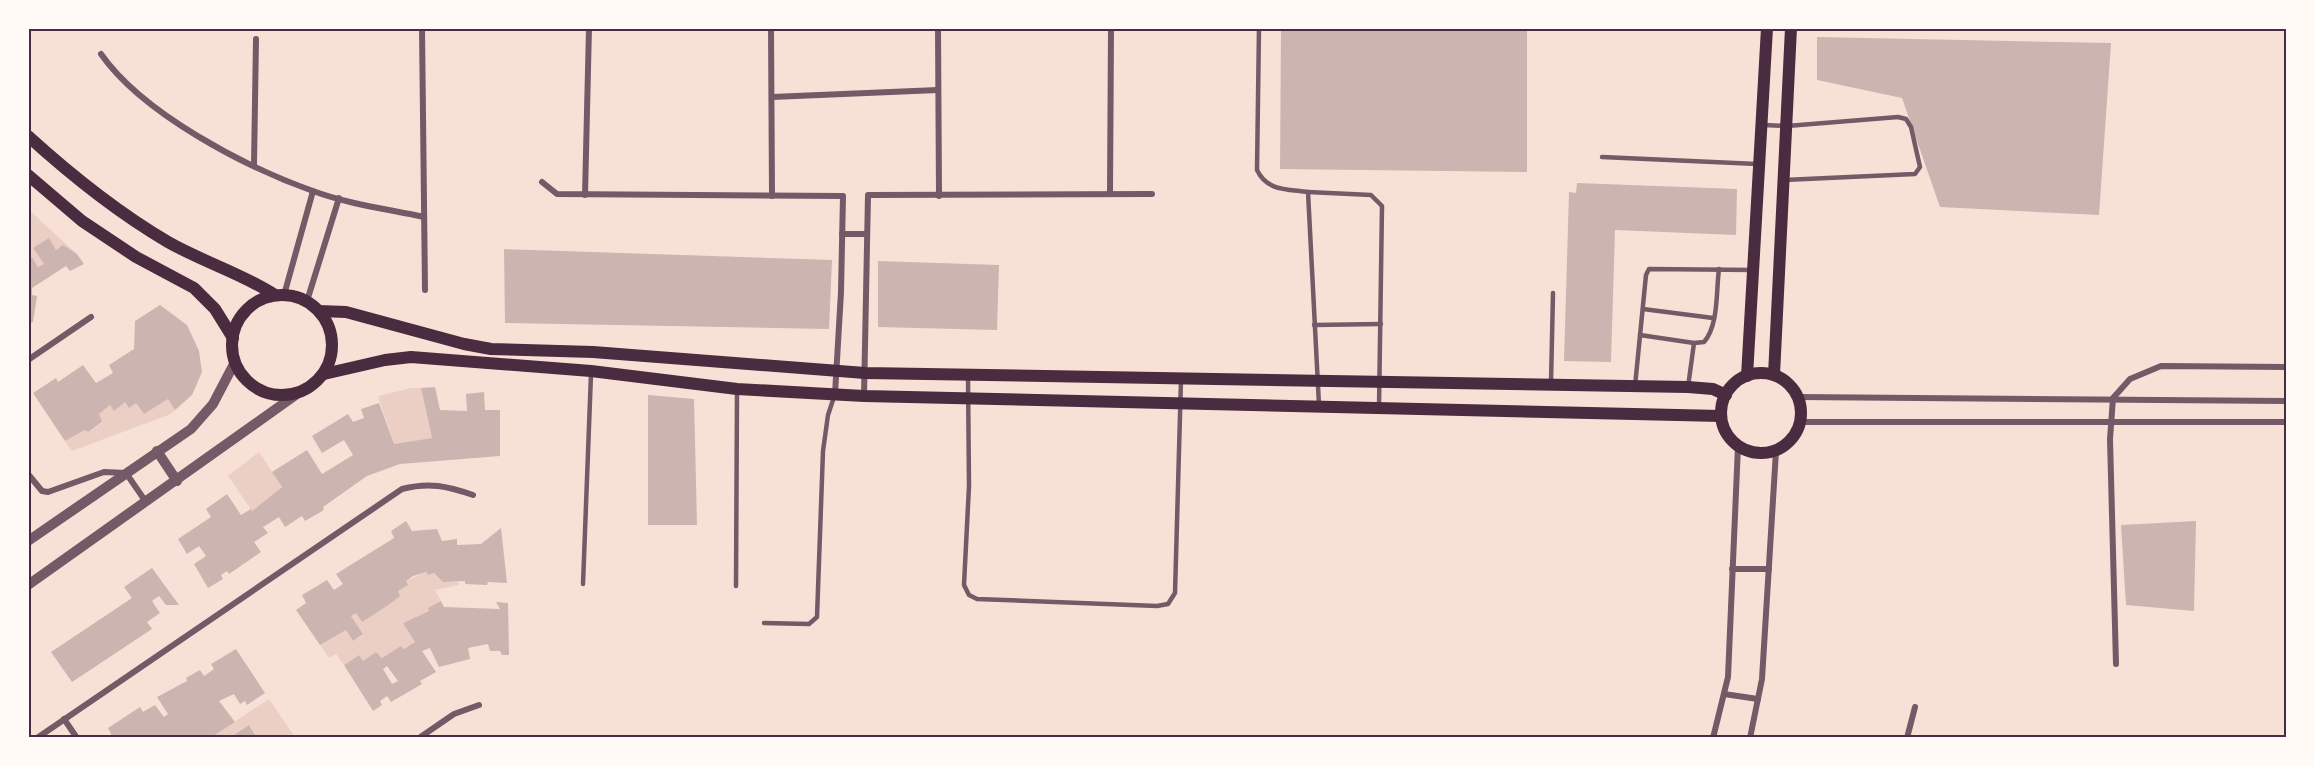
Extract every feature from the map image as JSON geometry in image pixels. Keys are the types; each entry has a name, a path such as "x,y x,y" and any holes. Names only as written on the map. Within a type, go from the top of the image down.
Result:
{"main road":[{"path":"1748,376 1767,28"},
{"path":"1774,375 1791,28"},
{"path":"28,136 113,207 170,243 254,281 279,295 307,301 320,311 329,325 333,342 331,358 324,374 312,386 297,393 282,396 260,390 243,376 235,362 232,338 215,309 194,288 136,256 82,221 28,175"},
{"path":"232,338 237,322 246,309 260,300 279,295"},
{"path":"320,311 346,312 464,344 491,349 593,352 865,373 1688,387 1713,389 1726,395"},
{"path":"591,371 593,352"},
{"path":"324,374 385,360 411,357 591,371 737,389 864,396 1721,416"},
{"path":"1774,375 1788,384 1798,397 1800,422 1795,434 1776,451 1758,453 1738,446 1730,438 1721,416 1726,395 1731,387 1748,376 1774,375"}],"street":[{"path":"422,28 425,290"},
{"path":"585,195 589,28"},
{"path":"771,28 772,196"},
{"path":"938,28 939,196"},
{"path":"1110,193 1111,28"},
{"path":"254,165 256,39"},
{"path":"101,54 115,74 172,120 254,165 313,191 424,216"},
{"path":"772,98 938,90"},
{"path":"542,182 557,194 843,196 835,394"},
{"path":"279,295 313,191"},
{"path":"864,396 868,195 1152,194"},
{"path":"307,301 339,198"},
{"path":"842,234 867,234"},
{"path":"28,360 90,317"},
{"path":"28,541 201,420 235,362"},
{"path":"2116,664 2111,420 2113,398 2130,379 2161,366 2286,367"},
{"path":"28,585 177,481 297,393"},
{"path":"1798,397 2286,401"},
{"path":"1800,422 2111,420 2286,422"},
{"path":"1713,738 1728,677 1738,446"},
{"path":"158,451 177,481"},
{"path":"1750,738 1762,679 1776,451"},
{"path":"28,474 42,491 48,492 104,472 126,473"},
{"path":"126,473 146,502"},
{"path":"37,738 402,489 423,484 443,485 473,495"},
{"path":"1732,569 1769,569"},
{"path":"1724,694 1758,699"},
{"path":"419,738 454,714 479,705"},
{"path":"1907,738 1915,707"},
{"path":"64,719 76,738"}],"lane":[{"path":"1259,28 1257,170 1262,181 1271,187 1308,192 1371,195 1382,206 1379,408"},
{"path":"1763,125 1787,126 1898,117 1906,119 1911,128 1920,167 1915,174 1784,180"},
{"path":"1602,157 1760,164"},
{"path":"1308,192 1319,407"},
{"path":"1635,386 1646,275 1649,269 1753,270"},
{"path":"1640,335 1694,343 1704,342 1710,336 1719,269"},
{"path":"1551,384 1553,293"},
{"path":"1643,309 1713,318"},
{"path":"1314,325 1381,324"},
{"path":"1688,387 1694,343"},
{"path":"583,584 591,371"},
{"path":"968,374 969,439 964,585 969,595 977,598 1157,606 1168,604 1175,593 1181,377"},
{"path":"736,586 737,389"},
{"path":"764,623 809,624 817,617 824,451 828,415 835,394"}],"shaded area":[{"path":"32,213 77,254 63,245 56,250 49,238 33,248 44,264 38,267 32,257 29,259 29,216"},
{"path":"411,388 421,388 432,438 394,444 378,396"},
{"path":"168,399 175,410 171,414 72,451 65,441 85,430 88,432 102,423 99,414 110,405 114,410 125,402 136,403 144,414"},
{"path":"259,452 282,487 252,511 228,476"},
{"path":"426,572 428,575 434,573 443,582 458,582 459,585 435,590 441,601 429,608 429,611 403,623 415,642 404,649 401,646 382,658 376,652 363,661 358,655 344,665 336,654 329,658 320,645 346,630 353,641 363,635 351,616 356,613 362,622 387,606 398,591 407,585 406,581"},
{"path":"269,699 295,737 257,737 249,725 229,737 210,738"}],"building":[{"path":"1281,28 1527,28 1527,172 1280,169"},
{"path":"1817,37 2111,43 2099,215 1940,207 1902,98 1817,80"},
{"path":"1577,183 1737,189 1736,235 1615,230 1611,362 1564,361 1569,192 1576,193"},
{"path":"49,238 56,250 63,245 77,254 84,264 70,271 66,266 32,288 32,295 37,296 33,322 28,324 28,259 32,257 38,267 44,264 33,248"},
{"path":"504,249 832,260 829,329 505,323"},
{"path":"878,261 999,265 997,330 878,327"},
{"path":"160,305 187,325 199,351 202,372 192,395 175,410 168,399 144,414 136,403 129,408 125,402 114,411 110,405 99,414 102,422 88,432 85,430 65,441 33,393 56,378 58,382 83,365 96,383 113,373 109,365 134,349 135,321"},
{"path":"435,387 440,410 467,411 466,394 484,392 485,410 500,410 500,456 400,464 367,476 323,507 324,510 305,521 302,516 285,527 279,517 263,527 268,533 254,542 261,552 229,574 227,571 221,575 223,579 208,588 194,564 206,556 199,546 187,554 178,539 211,517 206,509 227,494 241,515 251,509 252,511 282,487 272,472 307,450 322,474 353,455 344,440 322,453 312,436 348,414 353,422 364,418 361,409 379,403 394,444 432,438 421,388"},
{"path":"648,395 694,399 697,525 648,525"},
{"path":"406,521 412,531 437,529 442,541 457,539 457,545 481,544 501,528 507,583 488,582 487,585 465,584 465,581 443,582 434,573 428,575 426,572 413,576 406,581 408,585 398,591 400,596 387,606 362,622 356,613 351,616 363,634 353,641 346,630 320,645 296,610 306,603 302,595 327,580 334,590 343,584 336,574 394,538 391,531"},
{"path":"2196,521 2194,611 2126,605 2121,525"},
{"path":"152,568 179,605 166,605 159,596 152,601 160,613 147,622 152,629 72,682 51,652 132,598 124,587"},
{"path":"441,601 444,607 500,609 496,602 508,603 509,655 502,655 500,651 490,651 488,644 468,648 470,659 439,667 430,648 422,651 436,672 420,681 422,684 391,702 387,696 380,701 382,705 373,711 344,665 359,655 363,661 376,652 382,658 401,646 404,649 415,642 403,623 429,611 428,608","holes":["387,666 398,681 392,684 383,669"]},
{"path":"236,649 265,693 247,705 245,701 240,704 234,694 219,701 235,722 210,738 113,738 108,728 140,707 143,712 155,705 164,717 168,714 157,697 187,681 186,678 200,670 204,676 214,669 211,664"},
{"path":"249,725 257,738 229,738"}]}
